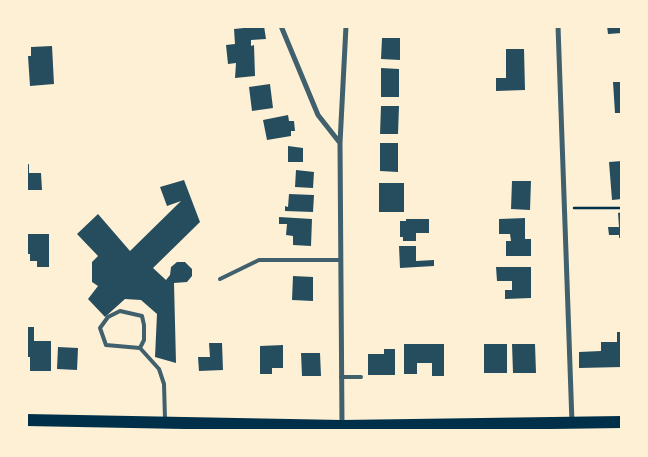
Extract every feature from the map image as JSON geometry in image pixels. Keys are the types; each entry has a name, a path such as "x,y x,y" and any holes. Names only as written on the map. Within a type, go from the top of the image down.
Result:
{"main road":[{"path":"26,420 342,426 565,426 622,422"}],"street":[{"path":"281,26 318,115 340,143"},
{"path":"342,426 340,143 346,26"},
{"path":"558,26 565,208 565,426"}],"lane":[{"path":"220,279 258,260 340,260"},
{"path":"140,348 144,340 142,316 120,312 108,317 100,328 106,345 140,348 159,370 164,384 164,422"},
{"path":"341,377 361,377"}],"path":[{"path":"565,208 622,208"}],"building":[{"path":"264,26 266,39 251,40 251,46 254,45 255,76 235,78 236,63 228,64 226,45 235,44 234,29"},
{"path":"607,26 622,26 622,33 608,34"},
{"path":"382,38 400,38 400,60 381,59"},
{"path":"52,46 54,84 30,86 28,56 31,56 31,47"},
{"path":"506,49 524,49 525,90 496,91 496,78 506,78"},
{"path":"381,68 399,69 399,97 381,97"},
{"path":"613,82 622,82 622,113 615,113"},
{"path":"270,84 273,108 252,111 249,87"},
{"path":"381,106 399,106 398,134 380,134"},
{"path":"288,115 289,121 294,121 295,131 291,131 291,136 267,140 263,120"},
{"path":"380,143 398,143 398,172 380,171"},
{"path":"288,146 303,148 303,162 288,162"},
{"path":"622,161 622,199 612,200 609,162"},
{"path":"29,164 29,173 41,173 42,190 26,190 26,165"},
{"path":"296,170 314,172 313,188 295,187"},
{"path":"184,180 200,222 153,268 166,280 170,275 171,267 177,262 185,262 192,269 192,276 187,282 174,283 176,363 155,357 157,314 141,300 125,299 105,317 88,299 98,286 92,282 92,262 98,256 77,234 98,214 130,251 181,201 167,206 160,187"},
{"path":"512,181 531,181 530,210 511,209"},
{"path":"379,183 404,183 404,212 379,212"},
{"path":"289,194 314,195 313,212 285,211 285,206 288,207"},
{"path":"622,212 622,237 619,238 619,235 609,235 608,227 619,227 618,213"},
{"path":"279,217 312,219 311,246 293,245 293,236 286,235 287,224 279,224"},
{"path":"525,218 525,239 531,239 531,256 506,256 506,241 511,241 510,234 499,234 499,219"},
{"path":"406,219 429,219 429,233 416,233 416,241 403,241 403,237 400,237 400,221 406,221"},
{"path":"26,234 49,234 49,267 37,267 37,261 30,261 30,254 26,254"},
{"path":"399,246 416,246 416,261 434,260 434,266 400,268"},
{"path":"496,267 531,267 531,298 505,299 505,290 512,290 512,281 497,281"},
{"path":"293,276 313,277 313,301 292,300"},
{"path":"26,327 34,327 34,341 51,341 51,371 30,371 30,357 26,357"},
{"path":"617,332 622,332 622,367 579,368 579,352 601,351 601,342 617,342"},
{"path":"209,343 222,343 223,370 199,371 198,357 210,357"},
{"path":"404,344 444,344 444,376 432,376 432,363 417,363 417,374 404,374"},
{"path":"484,344 507,344 507,373 484,373"},
{"path":"512,344 535,344 536,373 513,373"},
{"path":"283,345 283,368 272,368 272,374 260,374 260,346"},
{"path":"58,347 78,348 77,370 57,369"},
{"path":"384,349 395,349 395,375 368,375 368,354 384,354"},
{"path":"301,353 320,353 321,376 302,376"}]}
